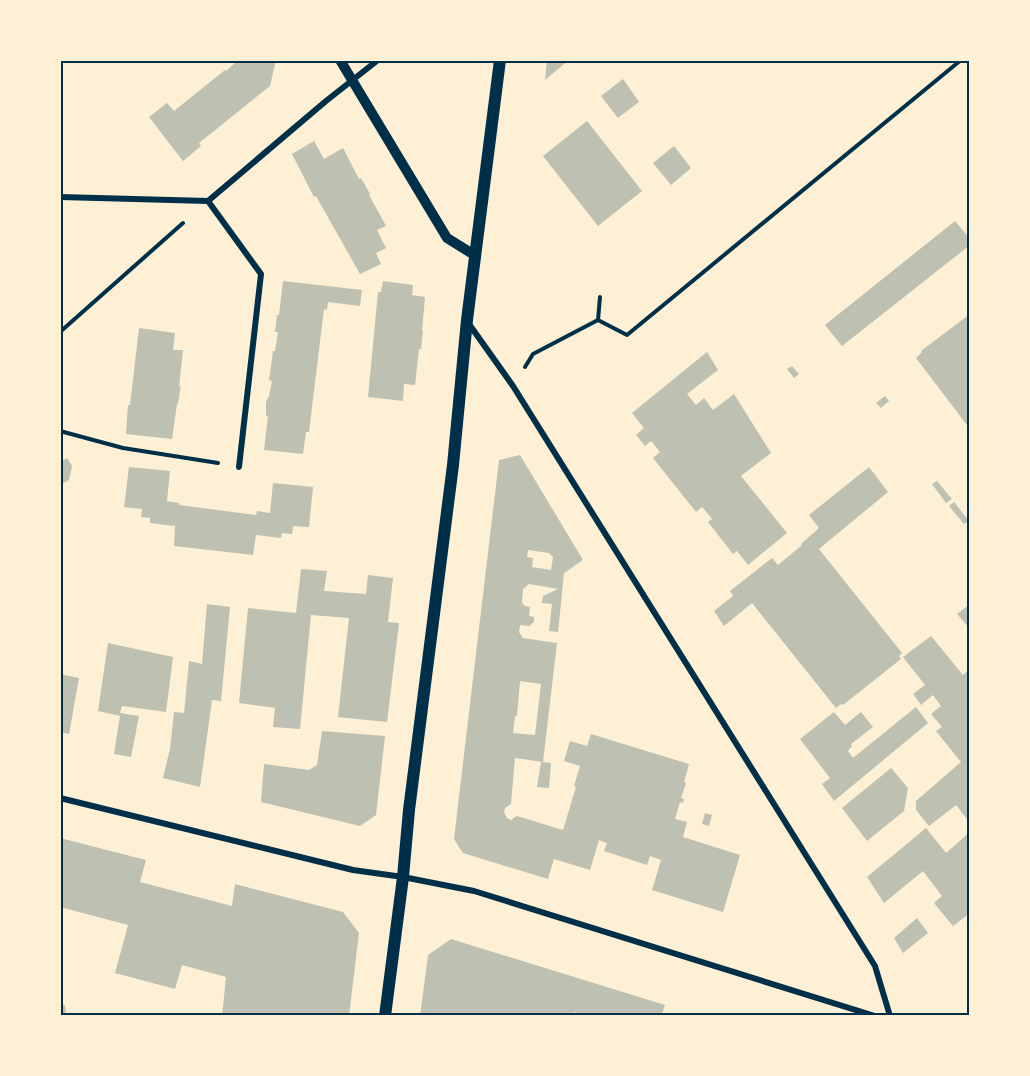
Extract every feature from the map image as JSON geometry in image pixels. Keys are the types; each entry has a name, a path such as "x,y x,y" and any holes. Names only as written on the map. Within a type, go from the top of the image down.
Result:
{"main road":[{"path":"385,1016 500,60"}],"street":[{"path":"340,60 447,238 476,255"},
{"path":"60,197 208,201 378,60"},
{"path":"208,201 261,274 239,466"},
{"path":"467,320 513,386 875,966 890,1016"},
{"path":"60,798 353,870 474,891 875,1016"}],"path":[{"path":"598,320 627,335 961,60"},
{"path":"60,332 208,201"},
{"path":"598,320 600,297"},
{"path":"513,386 533,354 598,320"},
{"path":"60,431 123,448 239,466"}],"building":[{"path":"235,60 276,60 270,86 199,143 201,146 183,161 149,117 167,103 174,111 226,71"},
{"path":"547,60 569,60 545,80"},
{"path":"623,79 639,102 618,118 601,96"},
{"path":"587,121 642,191 598,226 543,156"},
{"path":"314,141 324,159 343,148 386,226 377,230 386,248 376,253 381,264 360,274 316,196 314,197 292,154"},
{"path":"674,146 691,168 671,185 653,163"},
{"path":"955,221 970,239 970,245 842,346 825,325"},
{"path":"283,281 362,290 360,306 328,302 327,310 324,309 309,432 306,432 303,454 264,450 268,416 266,416 266,402 272,381 269,380 278,332 275,332"},
{"path":"383,281 413,285 412,295 425,297 421,349 419,349 415,385 404,384 403,401 368,397 378,292 381,292"},
{"path":"970,314 970,429 916,358 921,351"},
{"path":"139,328 175,333 173,350 183,350 179,387 181,386 172,439 126,434"},
{"path":"707,352 718,370 687,394 696,405 704,398 713,410 734,394 771,453 741,476 787,533 748,565 737,551 733,554 708,522 712,519 702,507 696,512 653,458 660,452 651,441 645,446 636,435 644,428 632,413"},
{"path":"792,366 799,374 794,378 787,369"},
{"path":"885,396 889,401 881,408 876,403"},
{"path":"520,455 583,560 564,573 558,632 549,631 552,604 542,603 543,596 558,589 529,584 523,589 522,603 530,607 529,616 534,617 534,622 529,626 520,625 519,632 523,638 557,643 543,762 515,758 511,804 505,808 504,812 511,820 517,816 563,830 580,766 564,761 570,741 587,746 591,734 689,764 681,798 684,799 683,803 680,802 675,819 687,822 683,837 740,855 723,912 652,890 661,860 650,856 647,865 604,851 607,843 599,840 590,870 554,859 548,879 463,853 454,839 499,460","holes":["528,550 549,553 553,557 551,570 532,567 533,558 527,557","520,681 541,684 535,735 513,733"]},
{"path":"67,458 72,466 69,480 60,485 60,462"},
{"path":"129,467 170,471 167,501 179,503 179,505 256,515 257,511 270,513 273,483 313,487 309,527 293,526 292,534 282,533 281,538 256,535 253,555 174,546 175,526 150,523 150,518 141,517 142,509 124,507"},
{"path":"869,467 888,492 819,549 902,653 899,656 901,659 843,705 836,708 752,603 724,626 714,611 733,596 730,591 772,558 778,565 802,545 819,528 809,515"},
{"path":"937,481 952,499 946,503 932,484"},
{"path":"954,502 969,521 964,524 949,506"},
{"path":"301,569 327,571 324,591 366,594 368,575 393,578 388,622 399,623 387,722 338,717 349,618 311,615 300,729 273,727 275,708 239,703 248,608 296,613"},
{"path":"207,604 230,607 221,701 212,700 200,787 163,778 170,749 174,712 184,713 189,661 202,664"},
{"path":"970,604 970,629 957,614"},
{"path":"931,636 963,675 970,669 970,823 956,805 929,826 916,810 916,801 961,762 936,731 942,727 931,714 941,706 933,695 921,705 913,694 925,685 903,657"},
{"path":"108,643 173,657 166,712 122,706 120,713 139,716 131,757 114,754 120,716 98,711"},
{"path":"60,674 79,678 69,734 60,732"},
{"path":"916,707 928,723 834,801 822,784 830,778 800,739 834,712 845,725 861,712 873,727 851,744 848,751 853,758"},
{"path":"322,731 385,736 376,815 360,826 261,802 264,764 309,770 317,765"},
{"path":"541,762 551,763 549,788 537,787"},
{"path":"891,768 908,788 904,811 867,841 842,808"},
{"path":"705,813 712,815 709,826 702,824"},
{"path":"926,828 946,853 970,832 970,913 953,926 934,903 942,896 923,871 884,903 867,877"},
{"path":"60,838 146,860 140,882 232,906 235,884 343,912 359,933 349,1016 222,1016 226,977 182,965 175,989 115,973 128,925 60,907"},
{"path":"917,918 928,933 903,953 894,938"},
{"path":"451,939 665,1005 661,1016 586,1016 574,1012 573,1016 420,1016 428,955"},
{"path":"60,1002 65,1006 64,1016 60,1016"}]}
